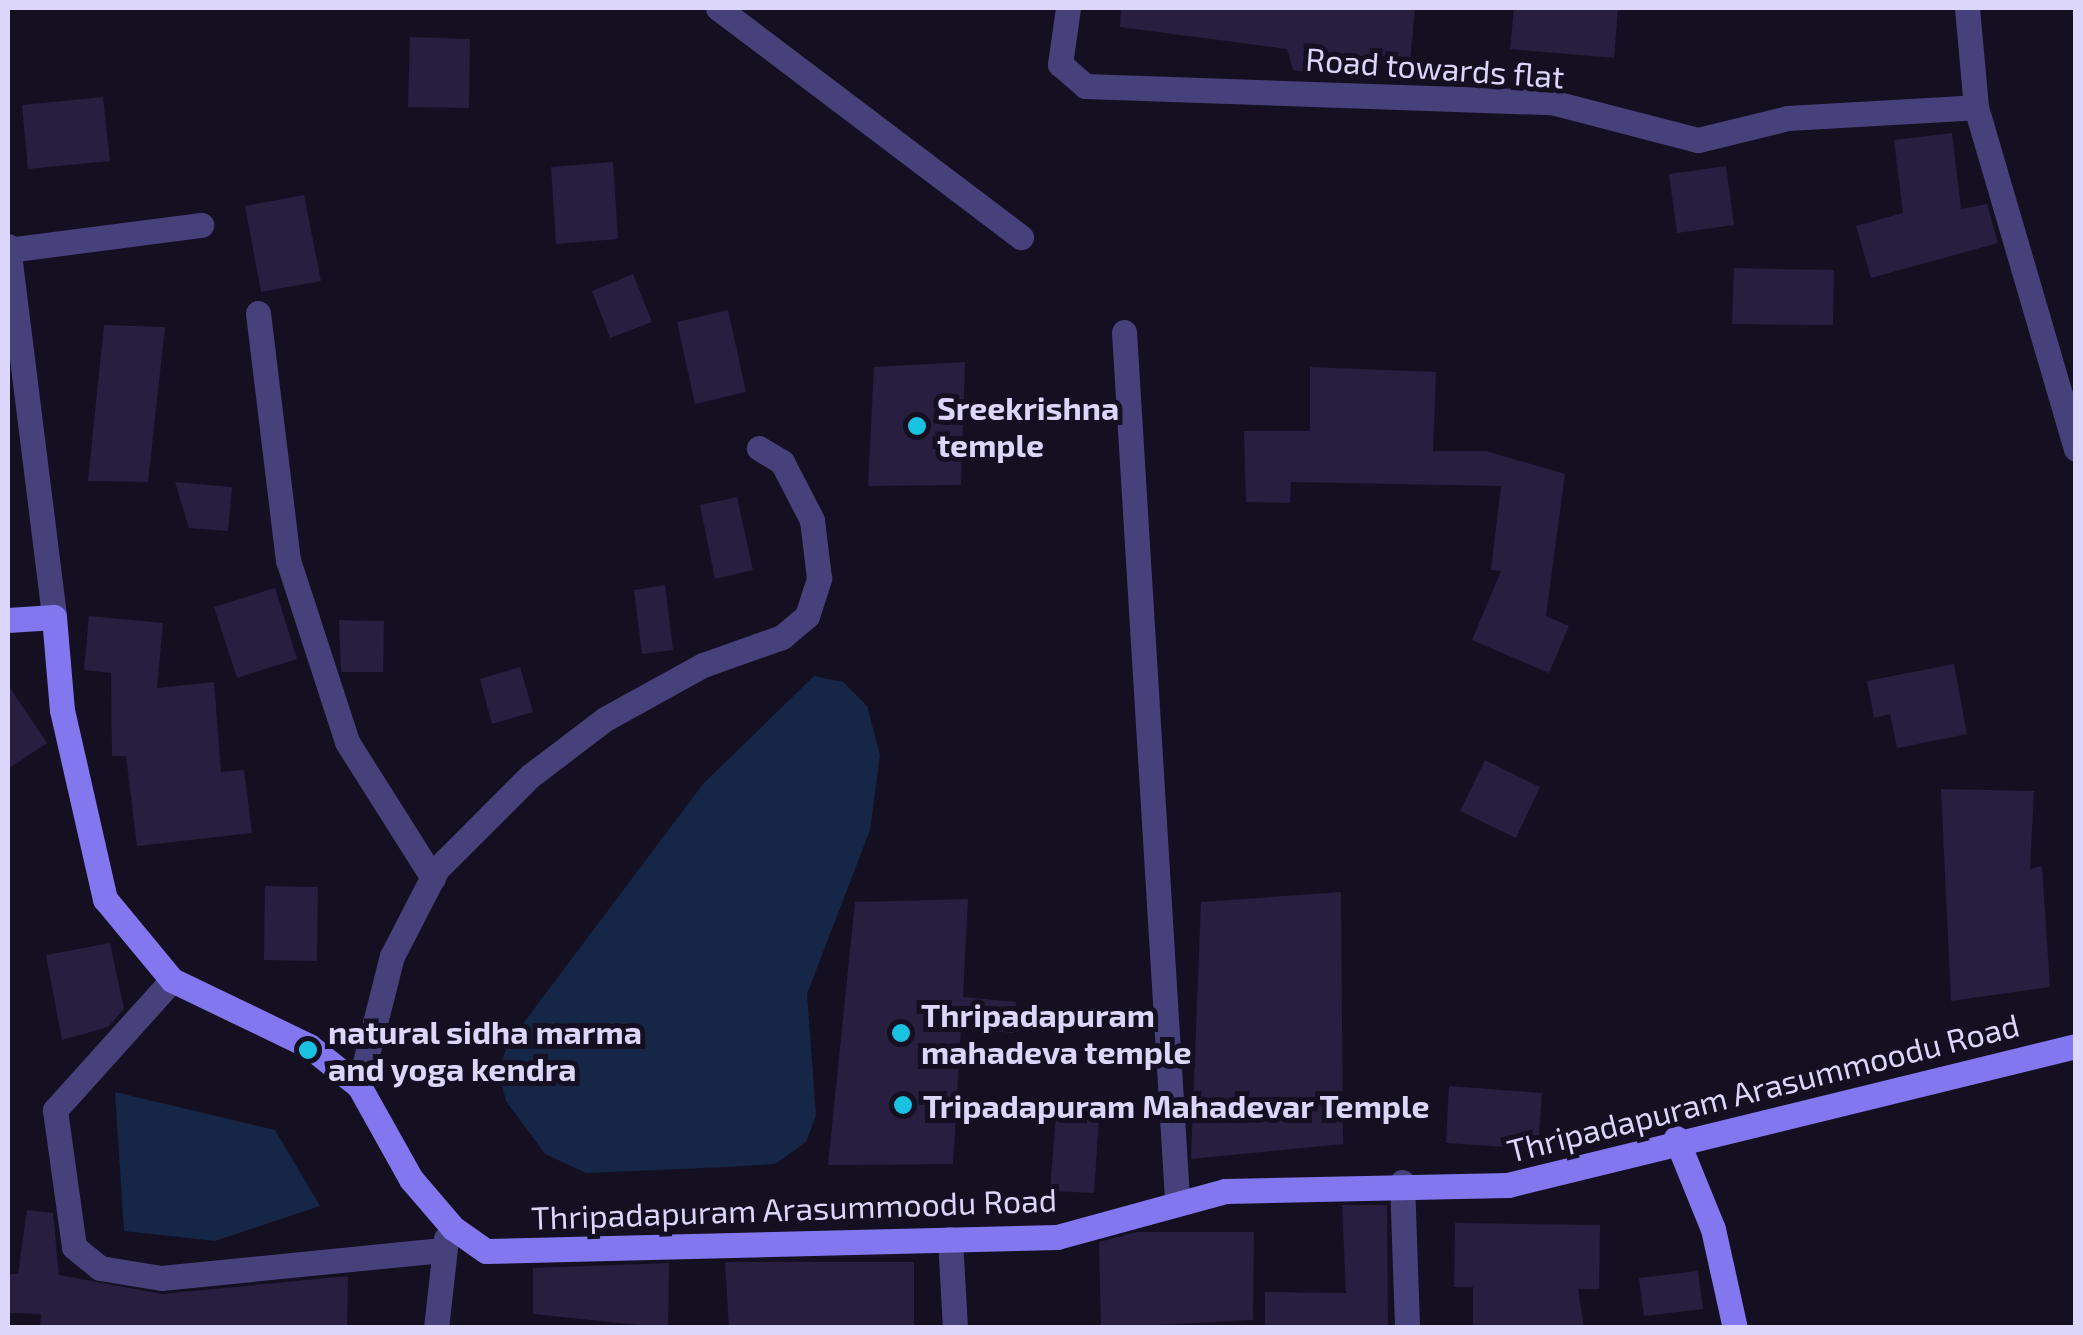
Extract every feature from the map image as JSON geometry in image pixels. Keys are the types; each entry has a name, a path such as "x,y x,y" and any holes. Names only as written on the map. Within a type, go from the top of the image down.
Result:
{"main road":[{"path":"8,620 54,618 62,710 105,899 172,980"},
{"name":"Thripadapuram Arasummoodu Road","path":"172,980 309,1046 359,1086 446,1239 486,1251 1057,1236 1178,1199 1402,1182 1508,1185 1676,1138 2076,1046"},
{"path":"1676,1138 1713,1229 1734,1328"}],"street":[{"path":"718,8 1021,237"},
{"name":"Road towards flat","path":"1068,8 1058,50 1068,78 1085,86 1551,102 1698,140 1788,118 1976,107"},
{"path":"1967,8 1976,107 2076,450"},
{"path":"54,618 8,248 200,225"},
{"path":"258,313 288,560 348,742 433,878"},
{"path":"1124,332 1178,1199"},
{"path":"359,1086 392,956 433,878 530,776 606,719 702,666 782,637 806,616 819,578 812,520 782,462 759,448"},
{"path":"172,980 55,1110 74,1246 100,1268 161,1278 446,1239 436,1328"},
{"path":"1402,1182 1407,1328"},
{"path":"950,1239 955,1328"}],"water":[{"path":"814,676 843,682 867,706 880,755 870,830 807,994 816,1115 806,1142 775,1164 727,1167 586,1173 545,1154 506,1101 499,1073 507,1045 703,784"},
{"path":"115,1092 275,1130 320,1206 215,1241 124,1231"}],"building":[{"path":"1121,8 1415,8 1410,62 1321,54 1318,74 1293,70 1287,49 1120,27"},
{"path":"1514,8 1618,8 1614,58 1510,49"},
{"path":"410,37 470,39 469,108 408,107"},
{"path":"103,97 110,161 28,169 22,105"},
{"path":"1952,133 1961,209 1987,204 1998,243 1871,278 1856,226 1903,213 1894,140"},
{"path":"613,162 618,239 556,244 551,167"},
{"path":"1726,166 1734,225 1677,233 1669,174"},
{"path":"304,195 321,281 261,292 245,206"},
{"path":"1734,268 1834,270 1833,325 1732,324"},
{"path":"633,274 652,322 610,338 592,291"},
{"path":"728,310 746,392 695,404 677,322"},
{"path":"104,325 165,327 148,482 88,481"},
{"name":"Sreekrishna temple","path":"965,362 961,485 868,486 874,367"},
{"path":"1310,367 1436,372 1433,451 1486,451 1565,474 1546,616 1569,626 1549,673 1472,640 1501,571 1491,570 1501,486 1291,482 1290,503 1246,502 1244,431 1310,431"},
{"path":"175,482 232,487 228,531 189,528"},
{"path":"737,497 753,570 715,579 700,505"},
{"path":"665,585 673,650 642,654 634,590"},
{"path":"275,588 297,659 237,678 214,607"},
{"path":"89,616 163,623 157,688 214,682 221,772 244,770 252,833 137,846 126,756 112,756 111,673 84,670"},
{"path":"339,620 384,621 383,672 341,672"},
{"path":"1954,664 1967,734 1897,748 1890,714 1874,718 1867,681"},
{"path":"520,667 533,712 492,724 480,679"},
{"path":"8,685 47,743 8,769"},
{"path":"1485,760 1540,787 1516,838 1460,811"},
{"path":"1941,789 2034,791 2030,869 2042,866 2050,987 1951,1001"},
{"path":"265,886 318,887 317,961 264,960"},
{"path":"1341,892 1343,1144 1191,1159 1201,902"},
{"name":"Thripadapuram mahadeva temple","path":"968,899 963,997 1016,1002 1013,1033 961,1028 953,1164 828,1165 855,902"},
{"path":"110,943 124,1009 108,1027 62,1040 46,955"},
{"path":"1449,1086 1542,1093 1538,1149 1446,1143"},
{"path":"1056,1115 1099,1118 1094,1193 1050,1191"},
{"path":"1342,1205 1387,1205 1388,1328 1265,1328 1265,1292 1346,1293"},
{"path":"27,1210 53,1213 59,1275 162,1294 348,1276 347,1328 40,1328 41,1314 8,1313 8,1274 18,1274"},
{"path":"1455,1223 1600,1225 1599,1289 1578,1289 1584,1328 1473,1328 1473,1287 1454,1287"},
{"path":"1137,1232 1254,1232 1253,1320 1101,1328 1099,1242"},
{"path":"725,1262 914,1262 914,1328 729,1328"},
{"path":"669,1263 668,1328 533,1314 533,1268"},
{"path":"1698,1271 1703,1309 1644,1316 1639,1278"}],"place":[{"name":"Sreekrishna temple","path":"917,426"},
{"name":"Thripadapuram mahadeva temple","path":"901,1033"},
{"name":"natural sidha marma and yoga kendra","path":"308,1050"},
{"name":"Tripadapuram Mahadevar Temple","path":"903,1105"}]}
